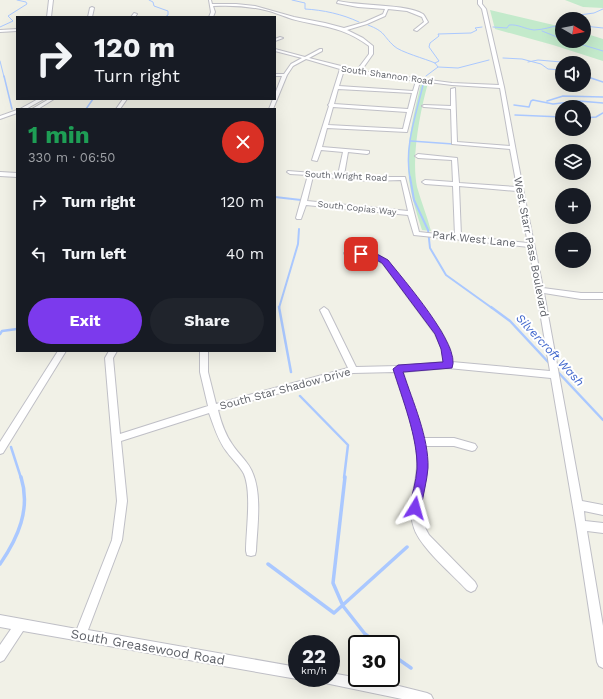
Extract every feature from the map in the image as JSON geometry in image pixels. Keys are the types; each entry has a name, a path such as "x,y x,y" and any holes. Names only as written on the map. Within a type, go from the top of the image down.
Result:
{"street":[{"path":"49,16 51,0"},
{"path":"210,0 213,12 212,16"},
{"path":"247,5 252,0"},
{"name":"West Starr Pass Boulevard","path":"480,0 480,4 484,9 502,87 520,189 532,245 578,505 603,662"},
{"path":"338,2 355,7 387,8 412,12 422,16 426,22 416,30"},
{"path":"211,5 247,5 345,29 360,36 371,46 371,54 358,72"},
{"path":"90,16 92,8"},
{"path":"345,29 379,18 384,15 387,8"},
{"path":"0,31 16,31"},
{"path":"276,40 281,38"},
{"name":"South Shannon Road","path":"276,50 358,72 418,80 502,87"},
{"path":"276,95 285,75 292,65 321,50"},
{"path":"315,160 320,148 330,105 342,68"},
{"path":"276,75 285,75"},
{"path":"326,126 405,131 418,80"},
{"path":"336,87 414,92"},
{"path":"453,90 454,143 513,148"},
{"path":"40,106 50,100"},
{"path":"330,105 409,111"},
{"path":"34,106 46,108"},
{"path":"424,106 453,108"},
{"path":"0,118 16,111"},
{"path":"0,123 16,116"},
{"path":"320,148 367,152"},
{"path":"341,176 346,150"},
{"path":"418,156 455,159 458,237"},
{"name":"South Wright Road","path":"290,172 370,179 403,178 411,213"},
{"path":"0,174 16,175"},
{"path":"299,218 311,174"},
{"path":"425,182 520,189"},
{"name":"South Copias Way","path":"304,203 411,213"},
{"name":"Park West Lane","path":"411,213 416,234 532,245"},
{"path":"347,253 381,257 438,333 446,349 448,365"},
{"path":"540,290 580,296 603,296"},
{"path":"592,295 597,292 603,292"},
{"path":"324,310 353,370"},
{"path":"0,450 61,352"},
{"path":"80,635 117,540 122,501 109,358 112,352"},
{"path":"204,352 204,373 213,408 229,447 243,463 250,475 252,492 251,551"},
{"name":"South Star Shadow Drive","path":"116,439 213,408 353,370 398,369 448,365 555,375"},
{"path":"398,369 420,442 422,470 415,508 416,519 420,532 471,586"},
{"path":"420,442 454,442 472,447"},
{"path":"578,505 603,510"},
{"path":"581,525 603,528"},
{"name":"South Greasewood Road","path":"0,621 288,671"},
{"path":"0,656 20,625"},
{"path":"340,681 386,689 427,699"}],"green space":[{"path":"565,0 603,0 603,8 583,7"},
{"path":"490,10 555,25 555,46 553,45 495,29"},
{"path":"591,35 603,39 603,61 562,48 591,48"},
{"path":"421,83 428,83 417,135 415,175 417,187 431,231 422,230 411,192 408,167 409,143"}],"waterway":[{"path":"0,27 13,21 8,16 27,4 26,2 17,0"},
{"path":"149,0 153,2 154,6 168,11 166,16"},
{"name":"Silvercroft Wash","path":"292,0 305,3 305,9 332,13 359,22"},
{"path":"591,13 603,9"},
{"name":"Silvercroft Wash","path":"368,25 381,32 397,48 435,63"},
{"path":"493,27 507,28 509,25 512,25 534,30 555,26"},
{"path":"435,63 439,61 429,47 430,43 439,36 438,34 471,33 477,30 475,28 482,27"},
{"path":"591,27 603,28"},
{"path":"542,31 555,36"},
{"path":"591,47 603,51"},
{"path":"503,58 522,59 531,61"},
{"path":"438,67 458,68 489,60"},
{"path":"531,61 538,60 555,61"},
{"path":"0,61 4,77"},
{"path":"531,61 541,64 548,69 555,70"},
{"name":"Silvercroft Wash","path":"435,63 438,67"},
{"name":"Silvercroft Wash","path":"426,76 438,67"},
{"path":"4,76 12,109"},
{"path":"591,78 603,82"},
{"name":"Silvercroft Wash","path":"410,178 410,143 414,119 423,85"},
{"path":"547,101 563,96 603,97"},
{"path":"87,108 92,100"},
{"path":"514,105 529,107 531,101 533,100 553,104 579,101 603,103"},
{"path":"591,117 596,117 603,113"},
{"path":"515,115 555,117"},
{"path":"411,141 453,144"},
{"name":"Silvercroft Wash","path":"410,177 414,200 428,230 430,248 446,275 492,308"},
{"path":"276,197 301,200"},
{"path":"279,308 298,244 299,229"},
{"name":"Silvercroft Wash","path":"491,307 510,321 550,364"},
{"path":"279,308 291,372"},
{"path":"0,334 2,331 16,329"},
{"name":"Silvercroft Wash","path":"557,371 603,420"},
{"path":"300,396 348,445 344,478"},
{"path":"11,447 21,478"},
{"path":"0,564 12,544 21,523 24,500 24,489 21,477"},
{"path":"343,605 333,583 345,477"},
{"path":"343,605 407,547"},
{"path":"268,564 334,613 343,605"},
{"path":"343,605 366,635"},
{"path":"400,660 411,668"}],"route":[{"path":"361,254 375,256 385,262 431,322 446,349 448,365 398,369 420,442 422,456 422,470 415,508"}]}
